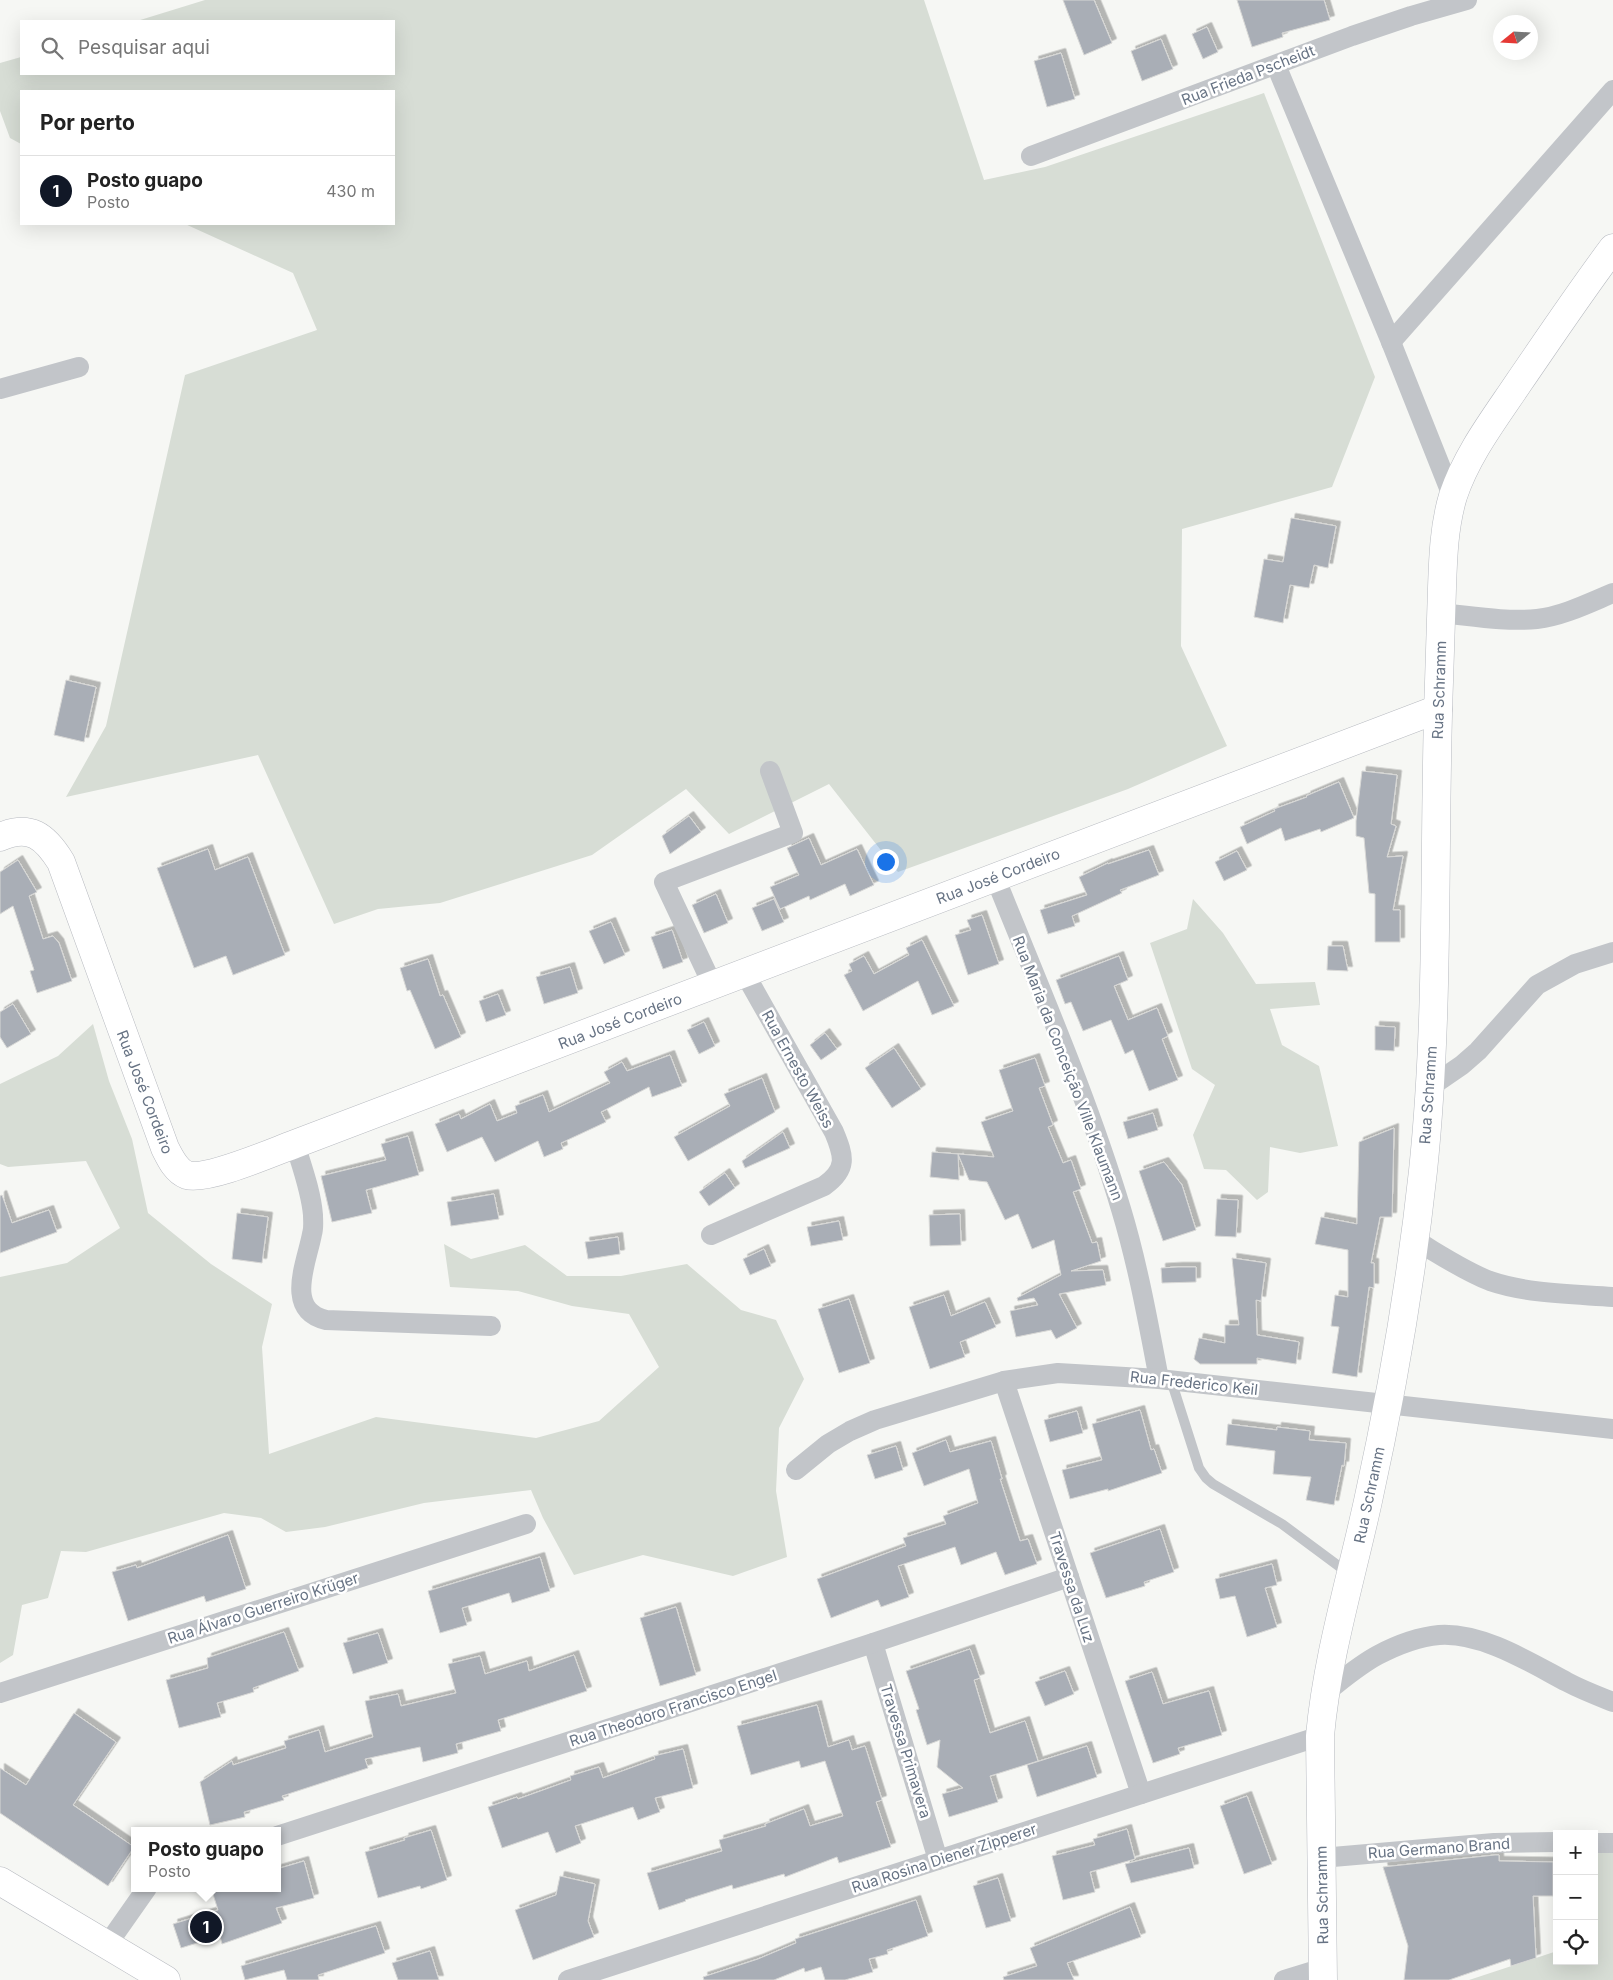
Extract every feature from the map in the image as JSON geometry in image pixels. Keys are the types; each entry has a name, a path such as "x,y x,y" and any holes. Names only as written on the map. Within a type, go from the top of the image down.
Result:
{"street":[{"name":"Rua Frieda Pscheidt","path":"1031,156 1382,25 1467,0"},
{"path":"1276,65 1391,342 1453,498"},
{"path":"1391,342 1613,90"},
{"name":"Rua Schramm","path":"1323,1974 1320,1736 1325,1693 1388,1404 1415,1240 1430,1087 1443,555 1453,498 1463,471 1489,427 1613,248"},
{"path":"0,389 79,367"},
{"path":"1441,613 1513,620 1538,619 1558,614 1613,593"},
{"name":"Rua José Cordeiro","path":"0,837 9,833 32,832 44,839 54,849 62,862 157,1128 173,1164 187,1174 202,1175 217,1172 295,1144 1438,709"},
{"path":"713,986 664,882 793,833 770,771"},
{"name":"Rua Maria da Conceição Ville Klaumann","path":"995,877 1078,1086 1121,1209 1165,1380"},
{"path":"1430,1087 1462,1065 1478,1051 1536,985 1575,964 1613,952"},
{"name":"Rua Ernesto Weiss","path":"711,1235 824,1186 835,1178 842,1167 842,1156 834,1132 745,974"},
{"path":"295,1144 310,1196 313,1216 313,1233 302,1275 302,1291 306,1309 315,1318 491,1326"},
{"path":"1415,1240 1472,1272 1496,1282 1542,1291 1613,1297"},
{"name":"Rua Frederico Keil","path":"796,1470 828,1444 850,1431 875,1420 1004,1381 1058,1373 1165,1380 1613,1428"},
{"name":"Travessa da Luz","path":"1004,1381 1141,1794"},
{"name":"Rua Álvaro Guerreiro Krüger","path":"0,1692 526,1524"},
{"name":"Rua Theodoro Francisco Engel","path":"281,1835 873,1643 1069,1577"},
{"path":"1325,1693 1377,1656 1398,1645 1419,1638 1441,1635 1492,1645 1523,1658 1569,1683 1613,1702"},
{"name":"Travessa Primavera","path":"873,1643 938,1860"},
{"name":"Rua Rosina Diener Zipperer","path":"568,1980 1320,1736"},
{"name":"Rua Germano Brand","path":"1321,1858 1494,1843 1553,1842"},
{"path":"1598,1843 1613,1843"},
{"path":"0,1881 166,1980"},
{"path":"107,1945 144,1892"},
{"path":"1284,1980 1323,1974"}],"lane":[{"path":"1165,1380 1199,1468 1206,1478 1213,1484 1282,1524 1351,1576"}],"shaded area":[{"path":"205,0 924,0 984,180 1045,167 1264,93 1375,377 1332,487 1182,529 1181,646 1227,746 1128,789 898,872 829,784 729,834 686,789 592,855 440,903 378,909 334,924 258,755 66,797 106,726 185,375 317,330 293,273 187,225 395,225 395,90 20,90 20,143 10,138 0,111 0,63 20,57 20,75 395,75 395,20 140,20"},
{"path":"1193,899 1223,933 1256,984 1315,982 1320,1005 1270,1009 1282,1045 1319,1066 1338,1146 1300,1153 1270,1147 1268,1192 1257,1200 1226,1170 1204,1169 1193,1135 1215,1085 1192,1069 1150,943 1187,929"},
{"path":"93,1024 109,1081 132,1139 148,1213 211,1264 272,1304 262,1347 269,1454 376,1417 536,1438 599,1421 659,1367 629,1314 572,1306 518,1291 450,1287 444,1244 471,1259 525,1245 567,1276 621,1276 687,1264 741,1310 776,1320 804,1379 779,1428 776,1491 787,1557 733,1576 643,1555 574,1575 543,1518 531,1490 424,1503 325,1527 286,1532 261,1518 224,1513 86,1552 61,1551 48,1598 22,1605 13,1655 0,1663 0,1277 67,1263 120,1228 86,1161 8,1167 0,1164 0,1084 58,1056"},
{"path":"1598,1852 1613,1853 1613,1980 1469,1980 1553,1952 1553,1965 1598,1965"}],"building":[{"path":"1063,0 1094,0 1112,43 1084,55"},
{"path":"1237,0 1324,0 1330,20 1282,33 1283,37 1252,47"},
{"path":"1207,27 1218,52 1203,59 1192,34"},
{"path":"1161,39 1173,69 1142,81 1131,51"},
{"path":"1061,53 1075,99 1047,107 1034,61"},
{"path":"1291,518 1336,526 1328,568 1314,565 1309,588 1290,585 1283,623 1254,617 1264,559 1283,562"},
{"path":"66,680 96,687 84,742 54,735"},
{"path":"1362,771 1397,775 1391,824 1396,826 1387,857 1403,856 1393,910 1400,910 1400,942 1375,942 1375,894 1369,893 1364,838 1356,836"},
{"path":"1339,782 1354,818 1321,832 1320,829 1285,841 1281,828 1247,844 1240,827 1275,811 1274,809 1307,797"},
{"path":"689,816 701,832 670,854 662,836"},
{"path":"809,838 821,865 857,849 874,885 850,896 845,884 810,900 809,896 780,909 770,887 799,875 787,848"},
{"path":"208,849 215,870 248,857 285,955 233,975 226,956 194,968 157,868"},
{"path":"1149,850 1159,875 1120,890 1122,893 1072,916 1075,926 1048,934 1040,910 1087,895 1079,877 1108,863"},
{"path":"1237,851 1247,870 1224,881 1215,862"},
{"path":"18,860 37,892 29,896 43,939 53,936 59,943 72,981 37,993 30,971 34,970 13,906 0,914 0,872"},
{"path":"716,894 728,923 704,933 692,905"},
{"path":"774,899 784,922 762,931 752,908"},
{"path":"982,915 999,964 968,975 955,935 971,930 967,920"},
{"path":"611,922 625,955 604,964 589,931"},
{"path":"672,930 683,962 663,969 651,937"},
{"path":"922,940 954,1006 932,1015 918,981 863,1011 844,975 852,971 849,964 864,956 874,974 909,955 906,948"},
{"path":"1328,946 1343,946 1348,971 1327,970"},
{"path":"1119,956 1128,980 1114,986 1128,1020 1157,1008 1168,1036 1162,1039 1178,1080 1149,1091 1133,1050 1125,1054 1111,1020 1083,1031 1071,1002 1065,1004 1056,980"},
{"path":"428,959 440,996 443,995 461,1037 435,1049 410,990 407,991 400,968"},
{"path":"570,967 578,993 544,1004 536,977"},
{"path":"498,994 506,1015 486,1022 479,1001"},
{"path":"13,1004 31,1034 7,1048 0,1037 0,1012"},
{"path":"704,1022 715,1046 699,1054 687,1030"},
{"path":"1375,1026 1395,1027 1394,1051 1375,1050"},
{"path":"825,1033 837,1049 821,1060 810,1045"},
{"path":"894,1048 921,1089 892,1108 865,1068"},
{"path":"670,1055 682,1086 652,1097 649,1087 601,1112 606,1122 561,1143 563,1149 544,1157 538,1141 495,1162 482,1137 447,1152 435,1124 459,1114 461,1119 490,1104 497,1121 517,1113 515,1106 543,1095 549,1112 610,1083 604,1072 622,1062 627,1071"},
{"path":"1035,1058 1045,1086 1039,1088 1053,1125 1048,1127 1063,1163 1071,1160 1081,1189 1073,1192 1092,1243 1097,1242 1101,1261 1071,1271 1103,1270 1106,1285 1059,1294 1077,1328 1056,1339 1051,1330 1016,1337 1010,1311 1038,1305 1034,1298 1018,1301 1017,1298 1061,1275 1054,1240 1032,1249 1018,1214 1005,1220 987,1182 969,1180 958,1154 994,1157 981,1122 1013,1111 999,1070"},
{"path":"762,1078 775,1112 688,1161 674,1137 730,1106 724,1094"},
{"path":"1153,1113 1158,1130 1128,1139 1123,1122"},
{"path":"1394,1128 1392,1217 1380,1217 1371,1263 1374,1263 1374,1288 1369,1287 1357,1377 1332,1373 1339,1327 1331,1326 1335,1295 1348,1297 1348,1250 1315,1244 1321,1217 1357,1224 1359,1142"},
{"path":"783,1132 790,1148 745,1168 742,1161"},
{"path":"408,1136 419,1175 366,1190 372,1213 332,1222 321,1176 386,1160 381,1144"},
{"path":"932,1152 958,1154 959,1180 930,1177"},
{"path":"1164,1162 1182,1185 1196,1230 1163,1241 1139,1171"},
{"path":"725,1173 735,1188 709,1206 699,1192"},
{"path":"494,1194 499,1219 451,1226 447,1202"},
{"path":"2,1195 12,1223 49,1210 57,1232 0,1253 0,1196"},
{"path":"1217,1199 1238,1200 1236,1237 1215,1236"},
{"path":"237,1213 268,1217 262,1263 232,1259"},
{"path":"960,1214 961,1245 930,1246 929,1215"},
{"path":"839,1221 843,1240 811,1246 807,1227"},
{"path":"618,1237 620,1254 588,1259 585,1242"},
{"path":"764,1249 771,1266 750,1275 743,1259"},
{"path":"1232,1258 1266,1263 1261,1301 1256,1300 1257,1335 1299,1342 1296,1364 1257,1358 1257,1364 1200,1364 1194,1359 1199,1338 1225,1343 1225,1325 1239,1325"},
{"path":"1196,1267 1196,1282 1162,1283 1161,1268"},
{"path":"944,1295 951,1316 985,1302 996,1327 960,1342 965,1357 930,1369 909,1307"},
{"path":"849,1299 870,1363 839,1373 818,1309"},
{"path":"1140,1410 1151,1450 1154,1449 1162,1473 1108,1491 1108,1489 1070,1499 1062,1470 1102,1460 1092,1424"},
{"path":"1077,1411 1083,1433 1050,1442 1044,1420"},
{"path":"1228,1424 1277,1430 1277,1427 1310,1431 1309,1440 1346,1443 1344,1466 1342,1465 1334,1505 1306,1500 1311,1477 1273,1474 1275,1451 1226,1445"},
{"path":"946,1440 950,1452 991,1441 1002,1479 1000,1479 1020,1541 1028,1539 1037,1564 1005,1575 996,1552 961,1565 955,1547 898,1566 909,1597 881,1607 878,1600 831,1618 817,1579 906,1546 903,1538 946,1524 943,1516 978,1503 969,1469 924,1486 912,1453"},
{"path":"896,1446 903,1470 875,1479 867,1455"},
{"path":"1160,1529 1174,1572 1144,1582 1145,1586 1106,1598 1090,1553"},
{"path":"228,1535 246,1589 206,1602 204,1596 128,1621 112,1572 136,1565 137,1568"},
{"path":"540,1557 550,1591 512,1603 509,1593 462,1608 467,1625 440,1633 428,1591"},
{"path":"1272,1564 1277,1585 1265,1588 1277,1627 1247,1637 1235,1596 1220,1599 1215,1579"},
{"path":"676,1607 696,1675 660,1686 640,1618"},
{"path":"284,1632 299,1671 253,1688 254,1692 217,1703 221,1717 179,1728 166,1680 208,1668 207,1658"},
{"path":"378,1633 388,1663 353,1674 343,1643"},
{"path":"970,1649 980,1678 974,1680 990,1733 1025,1721 1038,1761 990,1776 998,1802 949,1817 942,1794 963,1788 937,1767 940,1740 927,1745 916,1710 919,1709 906,1671"},
{"path":"574,1655 587,1691 498,1720 501,1731 456,1744 458,1753 423,1762 420,1747 365,1759 368,1768 282,1796 284,1800 244,1812 245,1817 210,1825 200,1782 232,1761 233,1765 286,1748 284,1741 319,1730 325,1752 373,1737 365,1701 398,1694 401,1706 456,1693 448,1664 480,1656 485,1674 527,1661 529,1671"},
{"path":"1065,1671 1074,1694 1045,1706 1035,1682"},
{"path":"1152,1672 1163,1704 1209,1691 1222,1735 1178,1748 1180,1754 1153,1763 1125,1681"},
{"path":"817,1705 828,1747 849,1740 852,1750 865,1746 882,1800 876,1802 891,1847 839,1863 837,1857 785,1877 784,1874 733,1889 732,1885 659,1910 647,1873 722,1851 719,1840 766,1826 765,1824 804,1809 810,1826 843,1816 825,1761 801,1768 799,1761 751,1775 737,1726"},
{"path":"74,1713 116,1742 73,1805 131,1845 131,1852 108,1886 0,1813 0,1768 26,1785"},
{"path":"1087,1746 1097,1777 1037,1797 1027,1765"},
{"path":"683,1749 693,1788 655,1798 660,1812 638,1820 633,1807 575,1826 581,1843 556,1853 548,1832 502,1848 488,1807 517,1797 518,1799 571,1780 570,1776 599,1767 603,1778 655,1759 654,1756"},
{"path":"1247,1796 1272,1864 1244,1874 1220,1806"},
{"path":"1127,1829 1135,1859 1090,1872 1095,1892 1063,1900 1052,1856 1095,1845 1093,1839"},
{"path":"431,1830 447,1880 421,1889 420,1886 378,1898 365,1852"},
{"path":"1189,1848 1194,1868 1131,1883 1125,1864"},
{"path":"1495,1855 1499,1855 1499,1861 1553,1862 1553,1896 1533,1896 1536,1958 1511,1966 1510,1959 1449,1980 1404,1980 1408,1946 1383,1867"},
{"path":"304,1861 314,1898 276,1908 282,1923 222,1944 220,1936 181,1948 173,1924 218,1910 212,1892 281,1892 281,1868"},
{"path":"560,1876 595,1884 588,1921 594,1937 533,1960 515,1910 556,1895"},
{"path":"998,1878 1011,1921 986,1928 973,1886"},
{"path":"916,1900 928,1936 887,1950 888,1954 869,1959 873,1972 845,1980 825,1980 821,1967 805,1972 804,1968 774,1980 704,1980 703,1977 758,1959 796,1943 795,1939"},
{"path":"1130,1907 1141,1937 1067,1963 1074,1980 1004,1980 1003,1977 1037,1966 1030,1948"},
{"path":"376,1926 385,1953 318,1975 319,1980 287,1980 284,1970 245,1980 241,1966"},
{"path":"430,1951 439,1980 398,1980 392,1963"}],"place":[{"name":"Posto guapo","path":"206,1927"}]}
